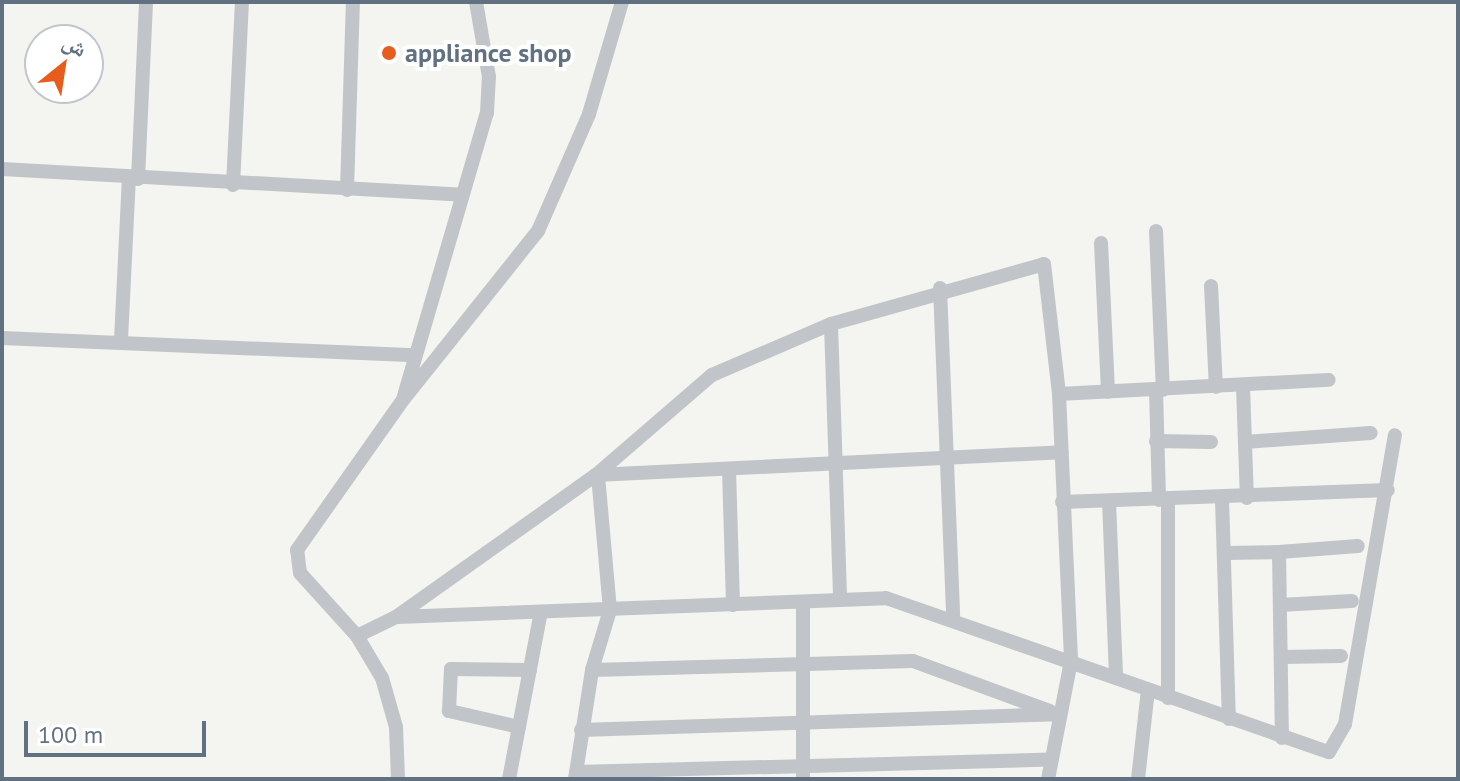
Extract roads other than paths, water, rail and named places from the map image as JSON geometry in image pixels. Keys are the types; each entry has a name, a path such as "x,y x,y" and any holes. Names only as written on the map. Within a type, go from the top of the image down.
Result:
{"street":[{"path":"121,340 146,2"},
{"path":"233,185 242,2"},
{"path":"347,190 353,2"},
{"path":"403,400 462,195 489,88 476,2"},
{"path":"398,779 389,698 357,636 300,573 297,550 403,400 463,334 546,218 589,114 622,2"},
{"path":"2,169 233,185 462,195"},
{"path":"1156,231 1159,390 1156,441 1164,500 1168,698"},
{"path":"1101,243 1108,392"},
{"path":"357,636 396,617 597,475 697,385 831,324 940,288 1047,266 1059,394 1071,661 1058,714 1048,779"},
{"path":"1211,286 1216,387"},
{"path":"940,288 944,457 953,615"},
{"path":"831,324 840,600"},
{"path":"2,338 121,340 415,355"},
{"path":"1059,394 1329,380"},
{"path":"1243,386 1247,498"},
{"path":"1245,442 1371,433"},
{"path":"396,617 886,598 953,615 1168,698 1323,753 1340,743 1388,490 1395,435"},
{"path":"1156,441 1211,442"},
{"path":"597,475 1061,452"},
{"path":"729,469 733,605"},
{"path":"597,475 610,610 592,670 575,775 803,772 1050,760"},
{"path":"1062,502 1222,499 1388,490"},
{"path":"1222,499 1229,719"},
{"path":"1109,501 1116,678"},
{"path":"1224,553 1358,546"},
{"path":"1279,552 1282,738"},
{"path":"1280,605 1352,601"},
{"path":"803,602 803,772"},
{"path":"509,779 541,612"},
{"path":"1281,657 1341,656"},
{"path":"592,670 803,667 913,661 1058,714"},
{"path":"519,727 449,711 451,669 530,670"},
{"path":"1138,779 1148,690"},
{"path":"581,730 803,720 1058,714"}],"place":[{"name":"appliance shop","path":"389,53"}]}
